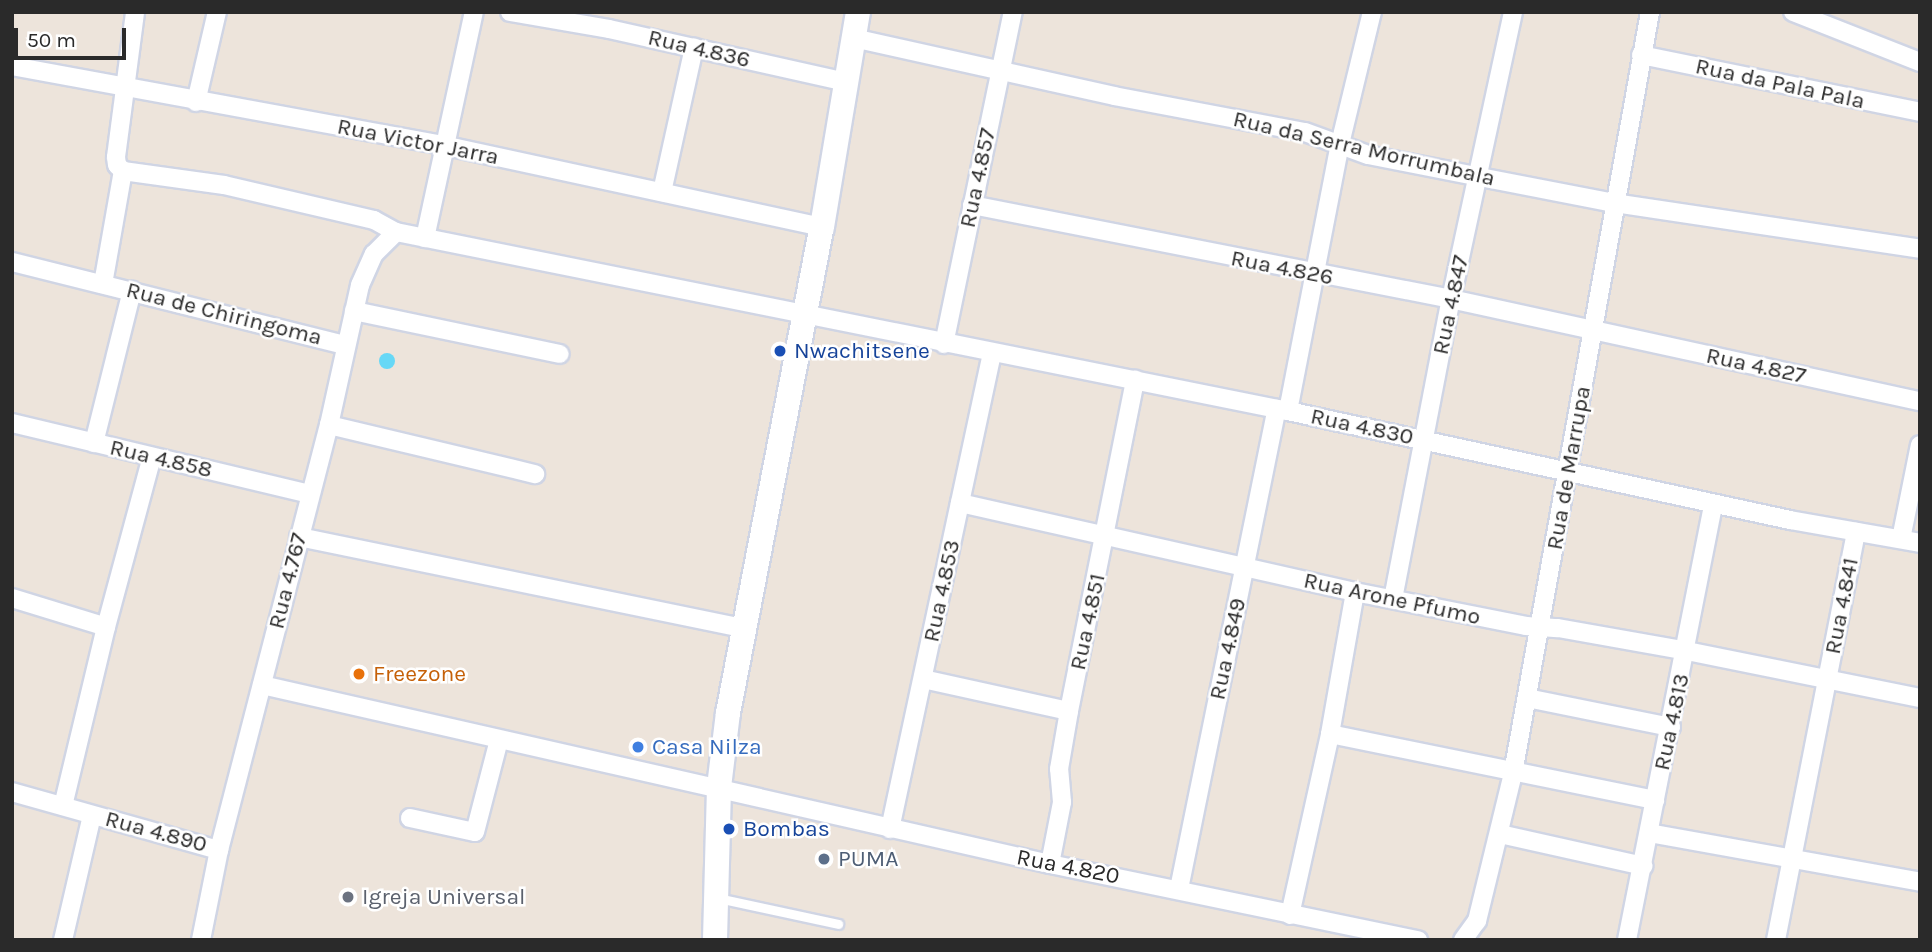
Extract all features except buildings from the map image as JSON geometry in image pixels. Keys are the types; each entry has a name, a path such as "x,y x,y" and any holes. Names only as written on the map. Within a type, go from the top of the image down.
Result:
{"street":[{"name":"Rua de Chiringoma","path":"103,284 123,171 117,165 116,157 135,12"},
{"path":"196,102 217,12"},
{"path":"425,238 474,12"},
{"name":"Rua 4.836","path":"510,12 610,20 694,48 846,82"},
{"path":"715,940 719,787 744,628 822,227 858,12"},
{"name":"Rua 4.857","path":"944,344 1013,12"},
{"name":"Rua 4.849","path":"1179,889 1245,567 1315,274 1340,144 1372,12"},
{"name":"Rua 4.847","path":"1394,599 1451,299 1480,177 1513,12"},
{"name":"Rua de Marrupa","path":"1478,921 1500,834 1541,626 1650,12"},
{"path":"1793,12 1920,62"},
{"name":"Rua da Serra Morrumbala","path":"853,38 1000,71 1306,132 1368,155 1614,203 1920,249"},
{"path":"662,192 694,48"},
{"name":"Rua da Pala Pala","path":"1641,55 1920,112"},
{"name":"Rua Victor Jarra","path":"12,66 125,89 447,146 822,227"},
{"name":"Rua 4.830","path":"123,171 236,187 374,220 396,232 992,354 1283,410 1567,469 1713,504 1920,543"},
{"name":"Rua 4.826","path":"972,205 1451,299 1593,332"},
{"name":"Rua 4.767","path":"201,940 219,850 329,425 354,311 366,270 383,242 396,232"},
{"name":"Rua de Chiringoma","path":"12,262 346,345"},
{"path":"94,443 132,291"},
{"path":"354,311 560,354"},
{"name":"Rua 4.827","path":"1593,332 1920,401"},
{"name":"Rua 4.853","path":"890,829 992,354"},
{"name":"Rua 4.851","path":"1050,864 1062,802 1059,769 1069,710 1107,534 1136,380"},
{"name":"Rua 4.858","path":"12,423 309,494"},
{"path":"329,425 535,474"},
{"path":"1901,539 1920,445"},
{"path":"63,806 106,627 152,457"},
{"name":"Rua Arone Pfumo","path":"960,503 1355,592 1526,626 1541,626 1686,650 1920,698"},
{"name":"Rua 4.813","path":"1627,940 1713,504"},
{"name":"Rua 4.841","path":"1776,940 1856,533"},
{"path":"299,537 744,628"},
{"path":"1290,915 1330,734 1355,592"},
{"path":"12,598 106,627"},
{"path":"923,679 1069,710"},
{"name":"Rua 4.820","path":"262,685 719,787 890,829 1418,940"},
{"path":"1527,698 1671,727"},
{"path":"1330,734 1656,800"},
{"path":"410,818 475,832 499,740"},
{"name":"Rua 4.890","path":"12,792 219,850"},
{"path":"63,940 92,815"},
{"path":"1649,833 1920,882"},
{"path":"1500,834 1643,866"},
{"path":"1463,940 1478,921"},
{"path":"1478,921 1482,940"}],"lane":[{"path":"716,898 838,924"}],"water":[{"path":"387,353 395,361 387,369 379,361"}],"place":[{"name":"Nwachitsene","path":"780,351"},
{"name":"Freezone","path":"359,674"},
{"name":"Casa Nilza","path":"638,747"},
{"name":"Bombas","path":"729,829"},
{"name":"PUMA","path":"824,859"},
{"name":"Igreja Universal","path":"348,897"}]}
